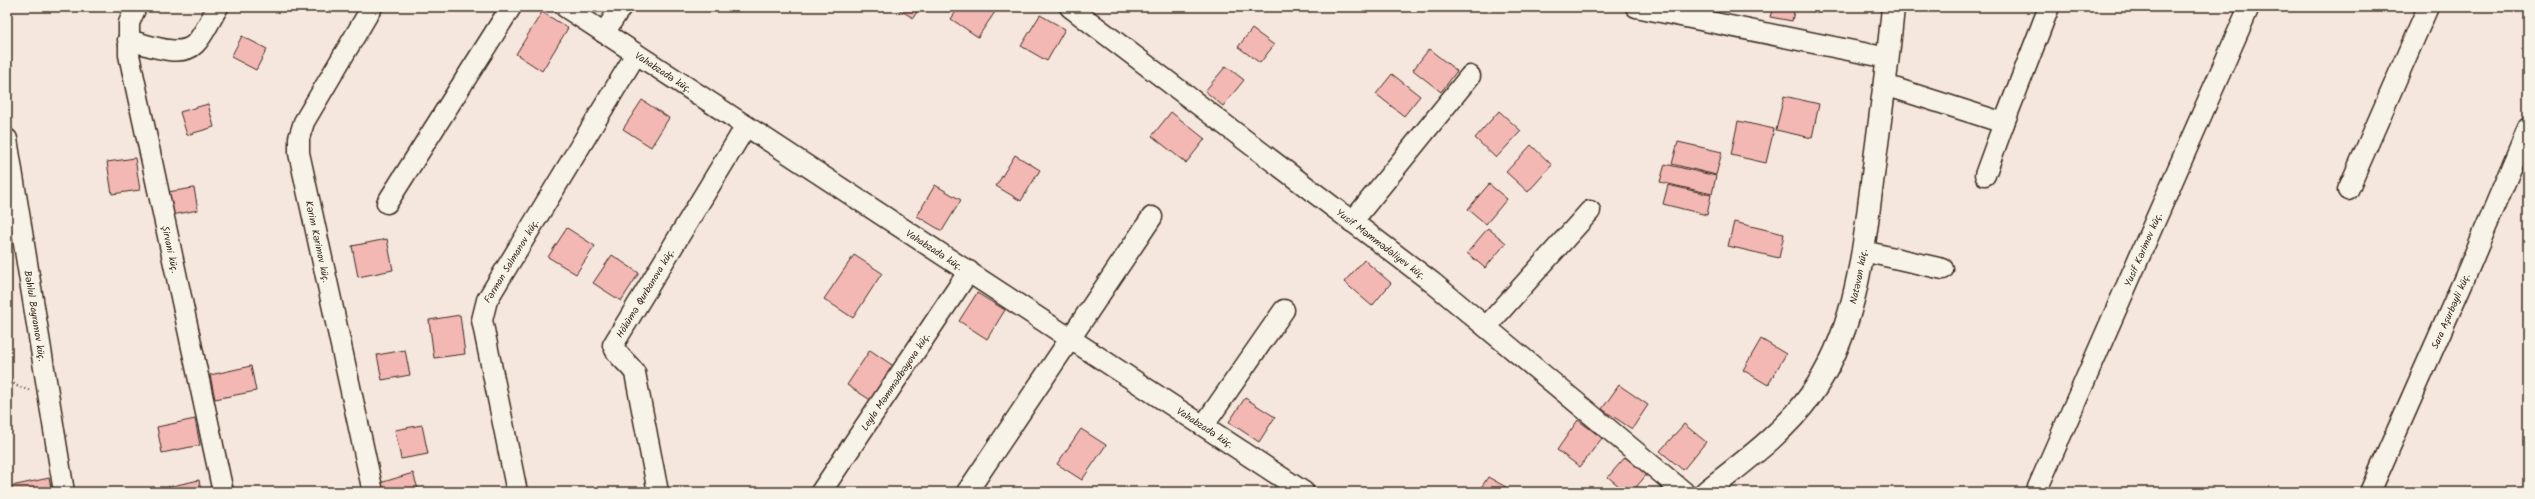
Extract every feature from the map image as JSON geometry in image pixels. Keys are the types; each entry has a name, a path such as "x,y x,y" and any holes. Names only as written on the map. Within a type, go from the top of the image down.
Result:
{"street":[{"name":"Şirvani küç.","path":"136,7 129,23 128,40 223,492"},
{"path":"128,40 176,51 186,50 195,44 218,7"},
{"name":"Kərim Kərimov küç.","path":"372,7 304,122 299,138 299,153 373,492"},
{"path":"387,203 511,7"},
{"name":"Vahabzadə küç.","path":"565,7 1304,492"},
{"path":"604,33 621,7"},
{"name":"Yusif Məmmədəliyev küç.","path":"1070,7 1433,283 1684,492"},
{"path":"1636,7 1888,58"},
{"name":"Natəvan küç.","path":"1706,492 1787,423 1810,397 1841,341 1854,304 1863,250 1885,85 1893,7"},
{"path":"1985,175 2049,7"},
{"name":"Yusif Kərimov küç.","path":"2036,492 2249,7"},
{"path":"2348,190 2428,7"},
{"name":"Fərman Salmanov küç.","path":"517,492 482,320 487,300 636,54"},
{"path":"1352,222 1470,76"},
{"path":"1885,85 2004,123"},
{"name":"Hökümə Qurbanova küç.","path":"658,492 635,373 627,362 617,355 613,345 746,126"},
{"name":"Sara Aşurbəyli küç.","path":"2370,492 2459,292 2528,128"},
{"name":"Bəhlul Bayramov küç.","path":"7,139 64,492"},
{"path":"1486,327 1590,211"},
{"path":"967,492 1152,217"},
{"path":"1863,250 1943,269"},
{"name":"Leyla Məmmədbəyova küç.","path":"821,492 969,271"},
{"path":"1204,426 1284,310"}],"building":[{"path":"895,7 920,7 913,18"},
{"path":"959,7 994,7 997,9 978,37 951,19"},
{"path":"1773,7 1795,7 1792,21 1770,17"},
{"path":"542,12 568,28 542,71 516,54"},
{"path":"1040,15 1065,29 1047,61 1021,46"},
{"path":"1252,29 1274,45 1260,63 1238,47"},
{"path":"242,36 267,49 256,70 231,57"},
{"path":"1429,49 1457,71 1441,92 1413,70"},
{"path":"1226,66 1244,80 1223,106 1205,91"},
{"path":"1392,74 1420,96 1404,116 1376,94"},
{"path":"1784,96 1819,104 1812,138 1776,130"},
{"path":"642,100 669,118 651,147 623,129"},
{"path":"208,104 214,127 187,135 180,112"},
{"path":"1499,111 1521,131 1496,158 1475,138"},
{"path":"1171,112 1205,139 1186,163 1152,136"},
{"path":"1738,121 1774,129 1766,163 1731,155"},
{"path":"1678,142 1722,152 1716,175 1672,164"},
{"path":"1531,145 1552,165 1528,192 1506,172"},
{"path":"1015,155 1040,170 1021,201 996,186"},
{"path":"135,158 140,190 112,194 107,162"},
{"path":"1665,164 1716,176 1712,194 1660,182"},
{"path":"1489,184 1507,199 1486,224 1468,209"},
{"path":"935,185 961,200 942,231 917,216"},
{"path":"1668,185 1711,195 1707,215 1663,204"},
{"path":"194,188 198,210 172,215 167,192"},
{"path":"1734,222 1784,234 1779,258 1728,246"},
{"path":"567,228 595,246 576,274 548,257"},
{"path":"1488,228 1506,243 1485,268 1467,253"},
{"path":"387,239 393,270 358,277 352,246"},
{"path":"612,255 639,273 621,301 593,283"},
{"path":"854,255 882,273 853,318 824,299"},
{"path":"1364,260 1391,283 1372,306 1344,282"},
{"path":"977,293 1005,310 987,339 959,321"},
{"path":"460,315 465,354 434,358 429,320"},
{"path":"1761,339 1786,354 1768,385 1743,370"},
{"path":"405,350 410,375 382,380 377,355"},
{"path":"870,350 895,367 872,401 847,385"},
{"path":"251,366 256,391 215,399 210,375"},
{"path":"1619,385 1648,405 1632,429 1602,409"},
{"path":"1245,398 1275,417 1259,442 1229,422"},
{"path":"195,419 200,445 162,453 157,427"},
{"path":"1578,420 1602,438 1580,467 1557,450"},
{"path":"1684,424 1706,442 1683,470 1660,451"},
{"path":"422,425 428,454 401,459 395,430"},
{"path":"1081,429 1106,445 1082,480 1057,464"},
{"path":"1627,455 1648,473 1632,492 1626,492 1608,477"},
{"path":"413,473 419,492 383,492 380,483"},
{"path":"1488,477 1513,491 1478,492"},
{"path":"49,478 52,492 8,492 7,487"},
{"path":"199,480 201,492 170,492 168,487"}]}
